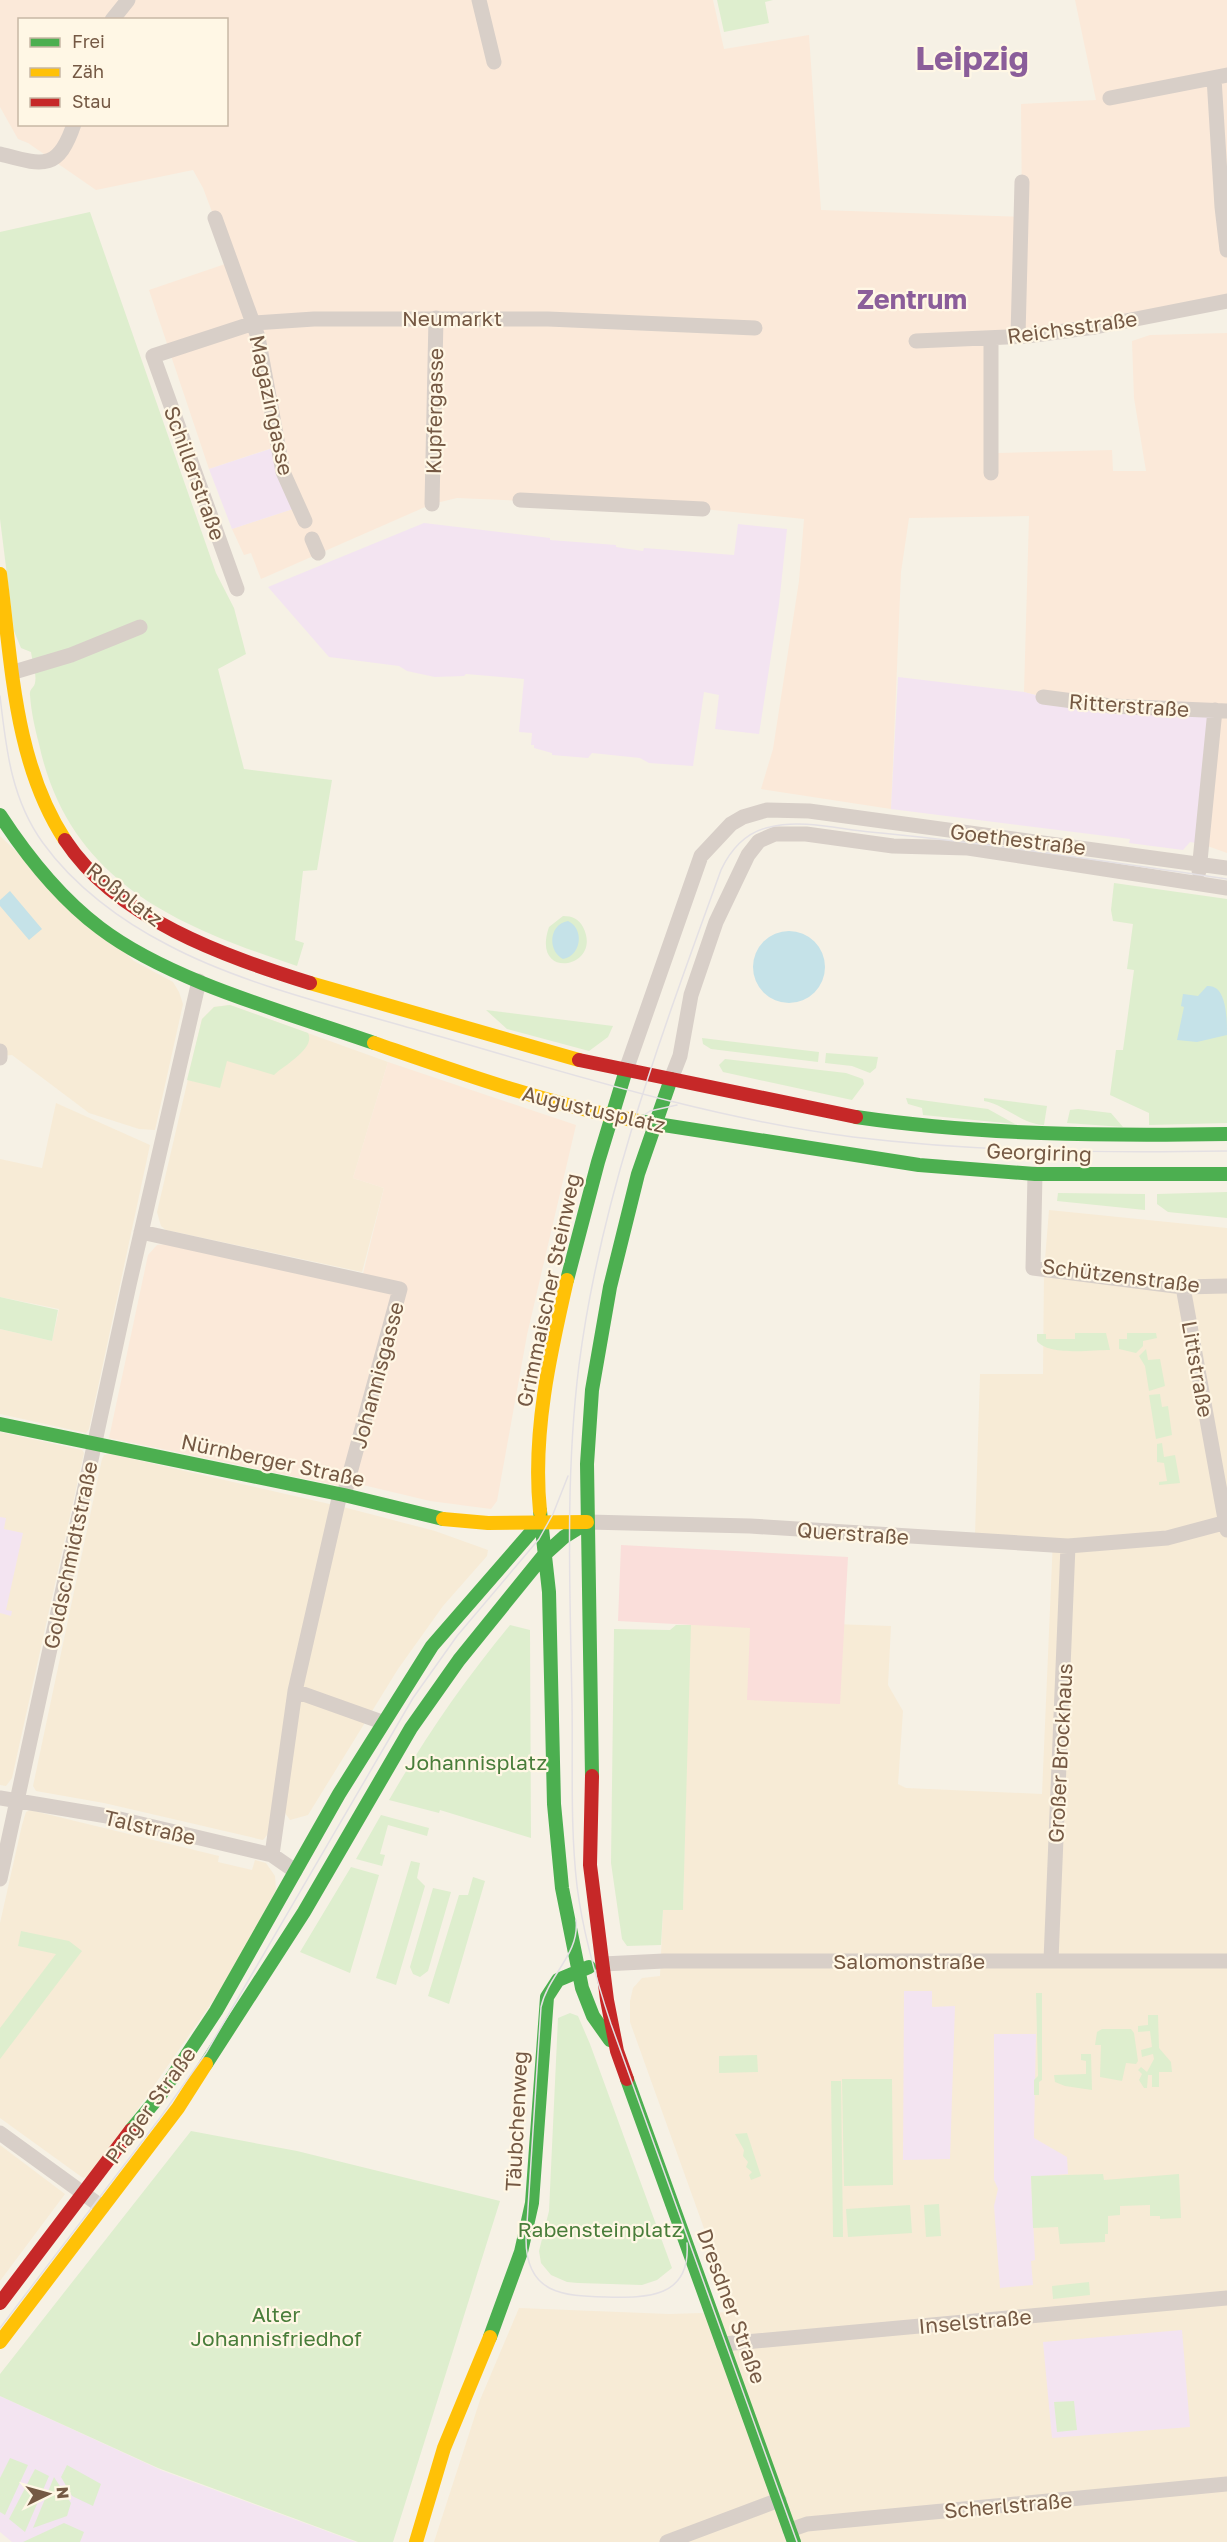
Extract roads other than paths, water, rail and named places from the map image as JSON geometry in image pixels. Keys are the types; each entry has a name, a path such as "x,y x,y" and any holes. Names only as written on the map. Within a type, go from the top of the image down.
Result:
{"main road":[{"name":"Roßplatz","path":"0,574 7,672 26,747 44,804 69,846 108,885 151,919 256,966 593,1063 626,1070"},
{"path":"0,689 7,672"},
{"name":"Roßplatz","path":"0,815 29,860 100,928 149,958 199,981 345,1034"},
{"name":"Augustusplatz","path":"345,1034 509,1089 611,1116 851,1155"},
{"path":"597,1965 589,1845 593,1723 588,1522 589,1425 600,1331 638,1174 671,1079 626,1070"},
{"name":"Grimmaischer Steinweg","path":"540,1523 536,1494 539,1441 559,1324 597,1159 626,1070"},
{"name":"Georgiring","path":"671,1079 859,1117 1037,1133 1227,1134"},
{"name":"Georgiring","path":"851,1155 934,1167 1035,1174 1227,1174"},
{"name":"Nürnberger Straße","path":"0,1424 463,1522 540,1523"},
{"path":"544,1555 564,1537 588,1522"},
{"name":"Querstraße","path":"540,1523 588,1522"},
{"path":"540,1523 544,1555"},
{"path":"295,1870 382,1722 438,1637 540,1523"},
{"name":"Prager Straße","path":"0,2342 178,2108 322,1883 411,1728 459,1660 544,1555"},
{"name":"Dresdner Straße","path":"544,1555 549,1599 554,1834 576,1970 589,2007 617,2051"},
{"name":"Prager Straße","path":"0,2303 161,2094 216,2011 295,1870"},
{"name":"Dresdner Straße","path":"597,1965 617,2051 792,2536"},
{"name":"Täubchenweg","path":"416,2542 455,2419 504,2301 523,2245 532,2203 545,2001 554,1984 576,1970 597,1965"}],"street":[{"path":"114,18 128,0"},
{"path":"479,0 494,62"},
{"path":"1110,98 1221,77 1222,207 1227,250"},
{"path":"0,154 32,162 52,160 67,146 73,126"},
{"path":"1018,336 1022,182"},
{"name":"Magazingasse","path":"215,218 254,323 284,472 305,521"},
{"name":"Reichsstraße","path":"916,341 1018,336 1095,327 1227,301"},
{"name":"Neumarkt","path":"153,356 254,323 314,319 436,318 612,321 755,328"},
{"name":"Kupfergasse","path":"432,504 436,318"},
{"path":"991,473 992,338"},
{"name":"Schillerstraße","path":"153,356 237,589"},
{"path":"520,500 703,509"},
{"path":"7,672 71,655 140,627"},
{"name":"Ritterstraße","path":"1043,697 1111,706 1221,711 1197,884"},
{"name":"Goethestraße","path":"626,1070 700,856 731,824 743,817 774,809 809,811 1227,867"},
{"name":"Goethestraße","path":"671,1079 680,1056 691,994 716,922 746,860 759,842 775,834 791,832 893,846 968,848 1227,888"},
{"name":"Goldschmidtstraße","path":"0,1879 94,1444 199,981"},
{"name":"Schützenstraße","path":"1035,1174 1033,1268 1183,1287 1227,1286"},
{"name":"Johannisgasse","path":"141,1232 400,1289 342,1495 295,1690"},
{"name":"Littstraße","path":"1183,1287 1227,1526"},
{"name":"Querstraße","path":"588,1522 750,1526 1068,1546 1167,1538 1227,1526"},
{"name":"Großer Brockhaus","path":"1051,1960 1068,1546"},
{"path":"272,1855 295,1690 382,1722"},
{"name":"Talstraße","path":"0,1798 118,1819 272,1855 295,1870"},
{"name":"Salomonstraße","path":"597,1965 664,1961 1227,1961"},
{"path":"0,2133 102,2207"},
{"name":"Inselstraße","path":"723,2344 1227,2298"},
{"name":"Scherlstraße","path":"792,2536 807,2524 1227,2484"},
{"path":"667,2542 779,2500"}],"water":[{"path":"10,891 42,929 29,940 0,906 0,900"},
{"path":"568,921 577,930 579,942 574,953 563,959 554,950 552,938 557,927"},
{"path":"782,931 796,931 815,941 825,960 825,974 815,993 796,1003 782,1003 763,993 753,974 753,960 763,941"},
{"path":"1207,986 1214,987 1222,996 1226,1012 1227,1035 1197,1042 1177,1040 1184,1007 1181,1006 1183,994 1198,996"}],"tram line":[{"path":"0,696 8,754 17,791 32,826 55,859 84,888 116,914 168,945 229,972 329,1005 639,1093 799,1129 900,1142 993,1149 1133,1152 1227,1151"},
{"path":"797,2542 611,2024 591,1956 577,1886 572,1794 570,1576 572,1449 579,1365 589,1301 618,1176 656,1052 721,870 740,842 761,829 794,824 820,825 1004,847 1227,879"},
{"path":"633,1123 650,1111 677,1105"},
{"path":"0,2328 160,2118 206,2053 413,1698 457,1636 539,1539 553,1514 568,1476"},
{"path":"576,1920 576,1932 569,1954 550,1985 541,2007 526,2239 532,2271 540,2281 562,2293 621,2297 651,2295 674,2285 682,2275 687,2243"}],"district":[{"name":"Leipzig","path":"972,57"},
{"name":"Zentrum","path":"912,299"}],"park label":[{"name":"Johannisplatz","path":"476,1762"},
{"name":"Rabensteinplatz","path":"600,2229"},
{"name":"Alter Johannisfriedhof","path":"276,2326"}]}
